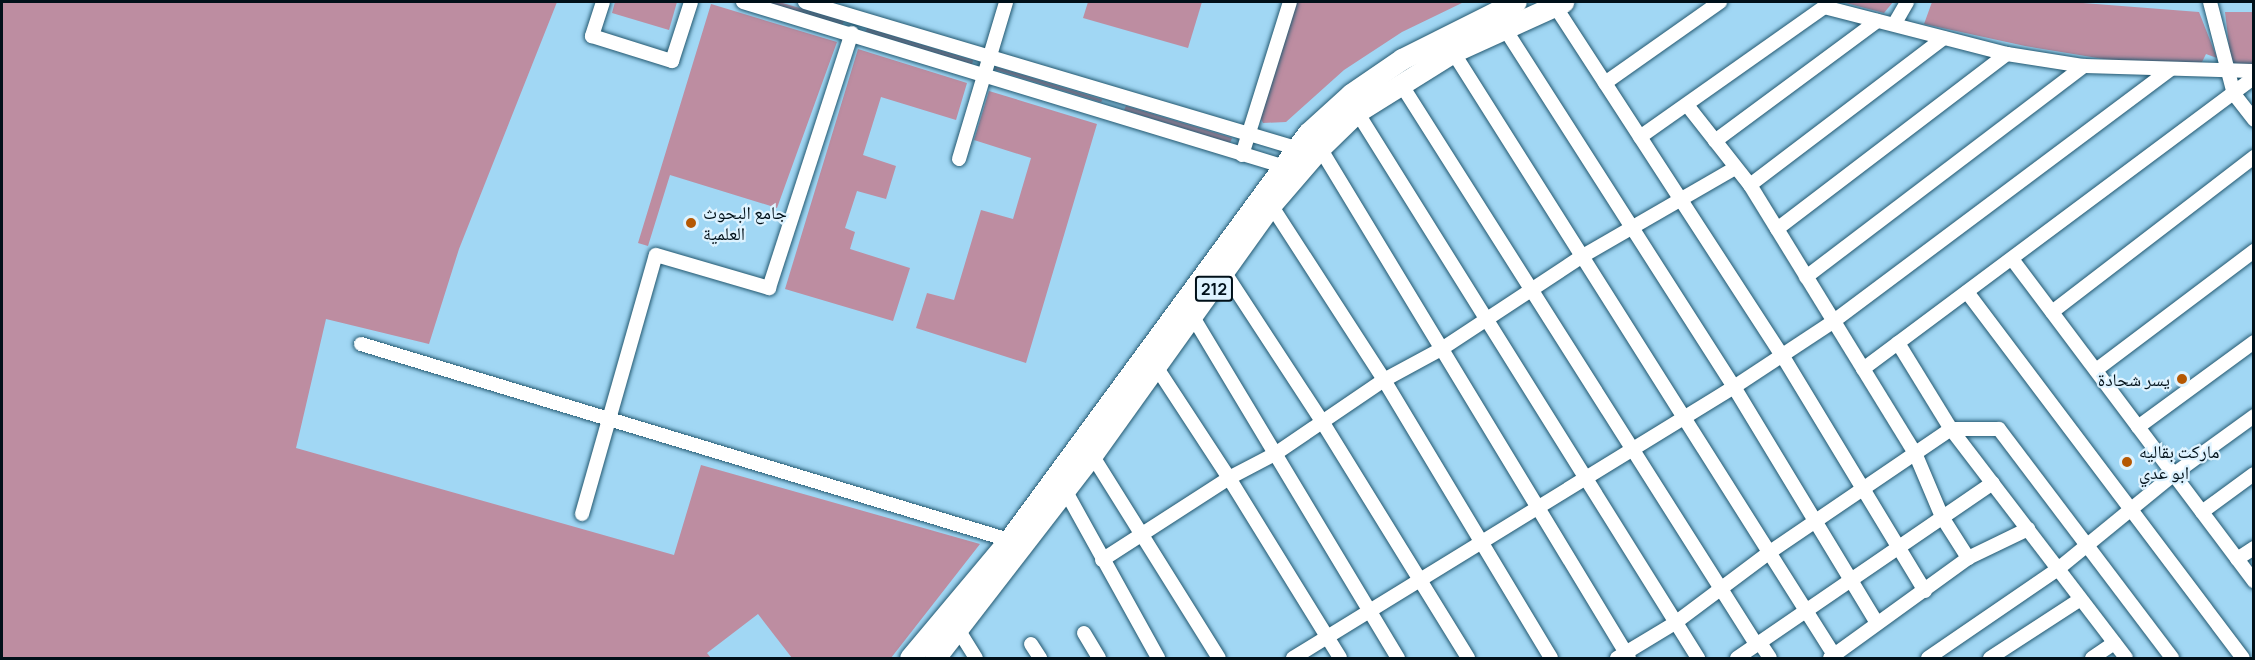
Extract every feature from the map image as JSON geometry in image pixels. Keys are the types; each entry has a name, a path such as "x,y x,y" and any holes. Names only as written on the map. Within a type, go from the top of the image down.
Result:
{"main road":[{"name":"212","path":"910,658 1009,540 1296,147 1351,94 1402,59 1516,2"},
{"name":"212","path":"934,658 958,631 1092,455 1225,273 1271,205 1320,148 1357,112 1453,52 1559,4"}],"street":[{"path":"603,2 592,36 672,61 691,2"},
{"path":"743,2 852,33 1282,166"},
{"path":"805,2 1296,147"},
{"path":"959,159 1006,2"},
{"path":"1242,155 1290,2"},
{"path":"1605,83 1720,2"},
{"path":"1895,22 1906,2"},
{"path":"2210,2 2225,68 2234,94 2253,120"},
{"path":"1559,4 1605,83 1782,355 1862,491 1925,591"},
{"path":"1640,137 1824,7 1877,21 1895,22 1944,38 2007,54 2084,66 2169,70 2225,68 2253,71"},
{"path":"1715,141 1877,21"},
{"path":"1505,29 1734,387 1877,623"},
{"path":"582,514 656,255 769,288 852,33"},
{"path":"1750,185 1944,38"},
{"path":"1453,52 1770,552 1832,657 1968,558 2028,529"},
{"path":"1777,229 2007,54"},
{"path":"1806,277 2084,66"},
{"path":"1293,658 1482,544 1684,416 1734,387 1834,321 2169,70"},
{"path":"1863,369 2253,78"},
{"path":"1401,84 1724,588 1756,645"},
{"path":"1687,105 1750,185 1915,453 1942,517 1968,558"},
{"path":"1357,112 1484,320 1698,658"},
{"path":"1320,148 1443,348 1624,657 1724,588 1770,552 1951,429 1999,429 2172,658"},
{"path":"2052,312 2253,157"},
{"path":"1102,560 1230,478 1275,454 1384,381 1443,348 1581,257 1735,168"},
{"path":"1271,205 1384,381 1551,658"},
{"path":"2096,370 2253,251"},
{"path":"2012,259 2253,581"},
{"path":"1225,273 1323,423 1468,658"},
{"path":"1967,292 2243,658"},
{"path":"1193,317 1398,658"},
{"path":"2138,427 2253,342"},
{"path":"1898,343 1951,429 2126,658"},
{"path":"361,344 609,421 1009,540"},
{"path":"1156,368 1230,478 1340,658"},
{"path":"1928,658 2058,569 2174,474 2253,416"},
{"path":"1092,455 1219,658"},
{"path":"2202,512 2253,474"},
{"path":"1737,658 1853,580 1897,545 1993,483"},
{"path":"1065,490 1158,658"},
{"path":"2237,560 2253,548"},
{"path":"1990,658 2080,599"},
{"path":"958,631 976,658"},
{"path":"1084,633 1099,658"},
{"path":"2092,658 2114,643"},
{"path":"1031,644 1040,658"},
{"path":"1756,645 1762,646 1770,658"}],"shaded area":[{"path":"2,2 557,2 459,249 429,344 326,319 296,448 674,555 701,465 980,544 891,658 792,658 758,614 707,653 711,658 2,658"},
{"path":"615,2 677,2 669,30 612,13"},
{"path":"766,2 779,2 844,21 842,25"},
{"path":"1088,2 1202,2 1188,48 1083,18"},
{"path":"1292,2 1464,2 1402,32 1344,70 1286,122 1263,123 1258,113"},
{"path":"1842,2 1893,2 1884,13"},
{"path":"1932,2 2070,2 2199,12 2217,58 2206,54 2201,64 2122,62 2025,46 1924,24"},
{"path":"711,4 837,42 777,208 670,175 648,246 638,243"},
{"path":"2225,12 2253,12 2253,65 2231,63"},
{"path":"867,28 973,60 972,64 866,32"},
{"path":"858,49 967,83 956,120 881,97 863,155 896,166 886,199 857,191 845,228 855,232 850,249 910,268 893,321 785,289"},
{"path":"996,67 1102,99 1101,102 995,70"},
{"path":"989,91 1097,124 1026,363 916,328 927,293 954,300 981,210 1013,219 1031,158 974,140"},
{"path":"1126,106 1232,138 1230,143 1124,110"}],"place":[{"name":"جامع البحوث العلمية","path":"691,223"},
{"name":"يسر شحادة","path":"2182,379"},
{"name":"ماركت بقاليه ابو عدي","path":"2127,462"}]}
